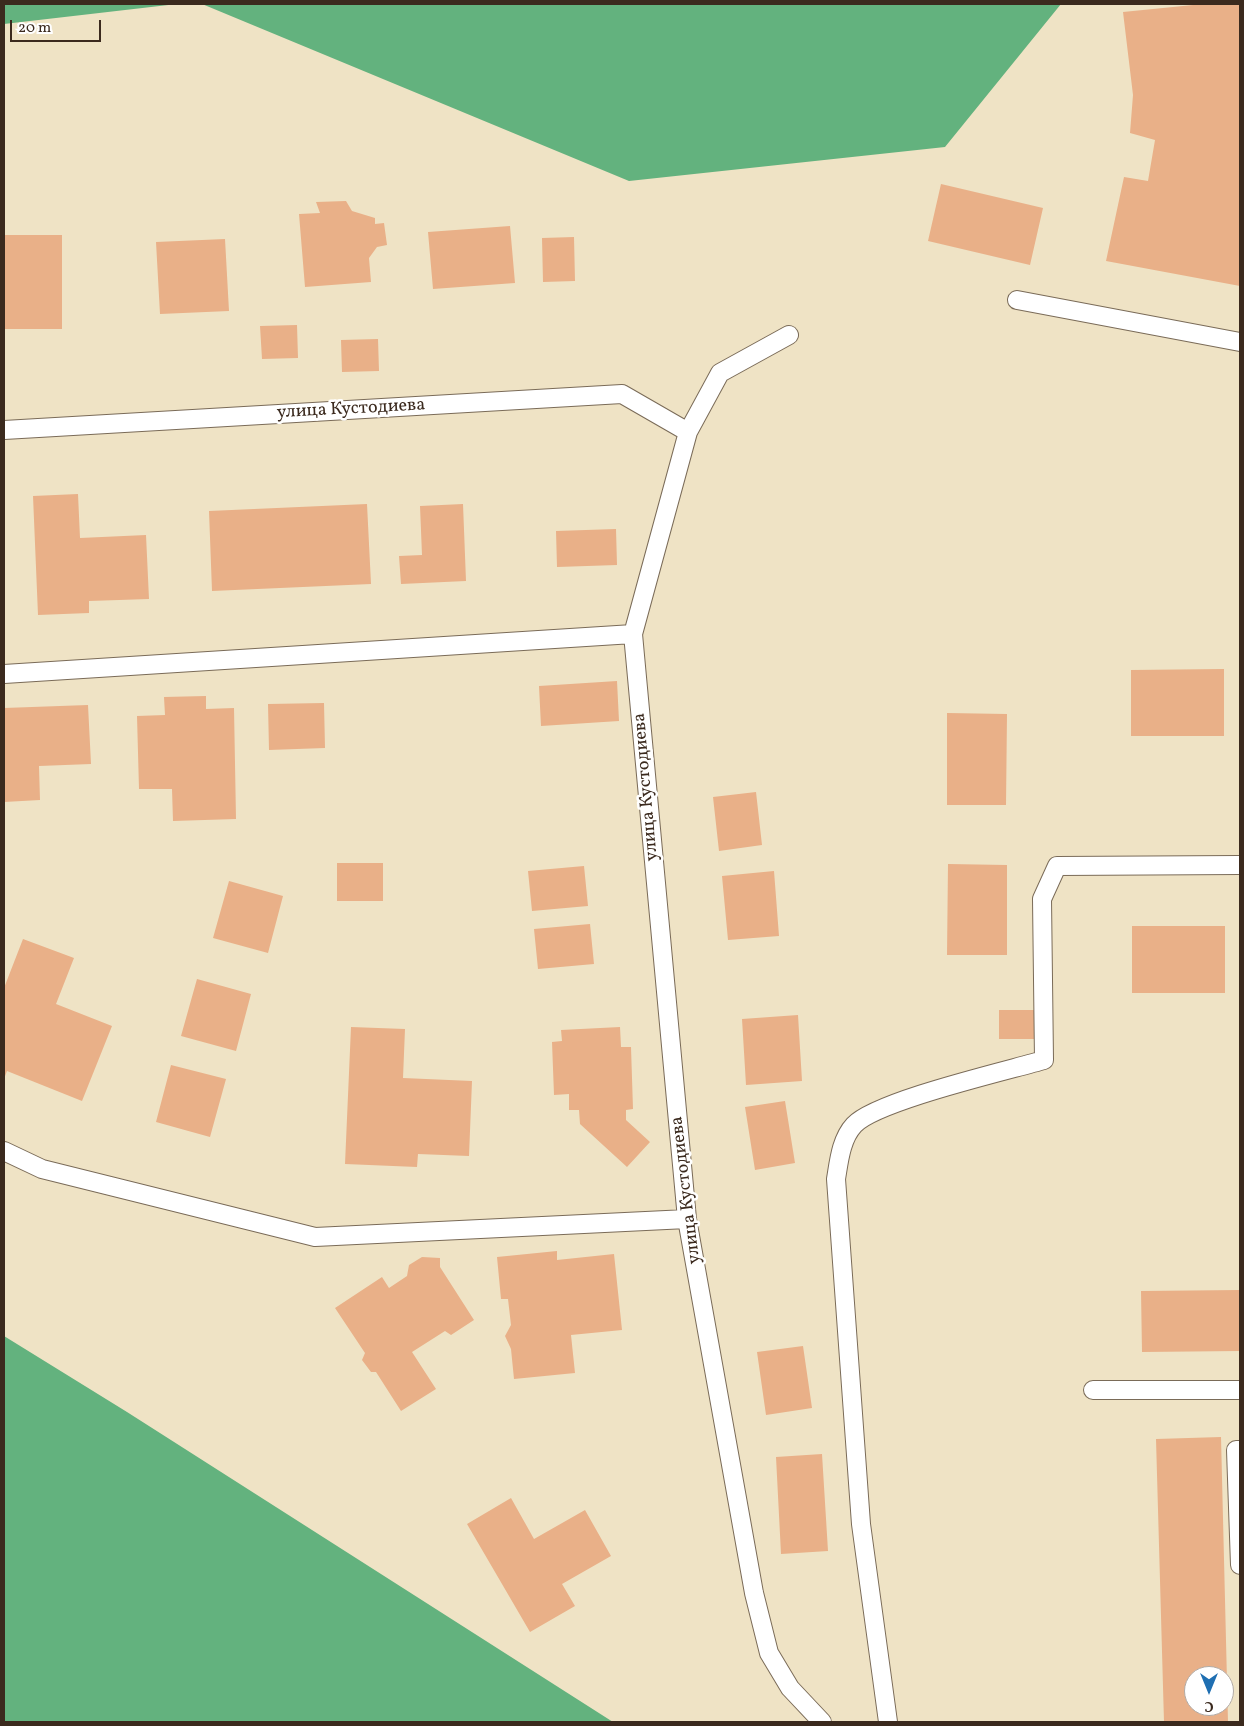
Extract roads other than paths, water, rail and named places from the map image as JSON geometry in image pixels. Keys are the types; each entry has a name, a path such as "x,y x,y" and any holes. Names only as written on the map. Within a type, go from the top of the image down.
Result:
{"lane":[{"path":"1017,300 1240,342"},
{"name":"улица Кустодиева","path":"789,335 720,373 688,432 633,634 687,1219 754,1592 769,1653 790,1688 822,1722"},
{"name":"улица Кустодиева","path":"4,430 622,394 688,432"},
{"path":"4,674 633,634"},
{"path":"888,1722 861,1524 836,1179 840,1154 846,1138 854,1124 886,1106 1044,1060 1042,899 1057,866 1240,865"},
{"path":"4,1151 42,1169 315,1237 687,1219"},
{"path":"1093,1390 1240,1390"},
{"path":"1240,1450 1236,1450 1240,1565"}]}
